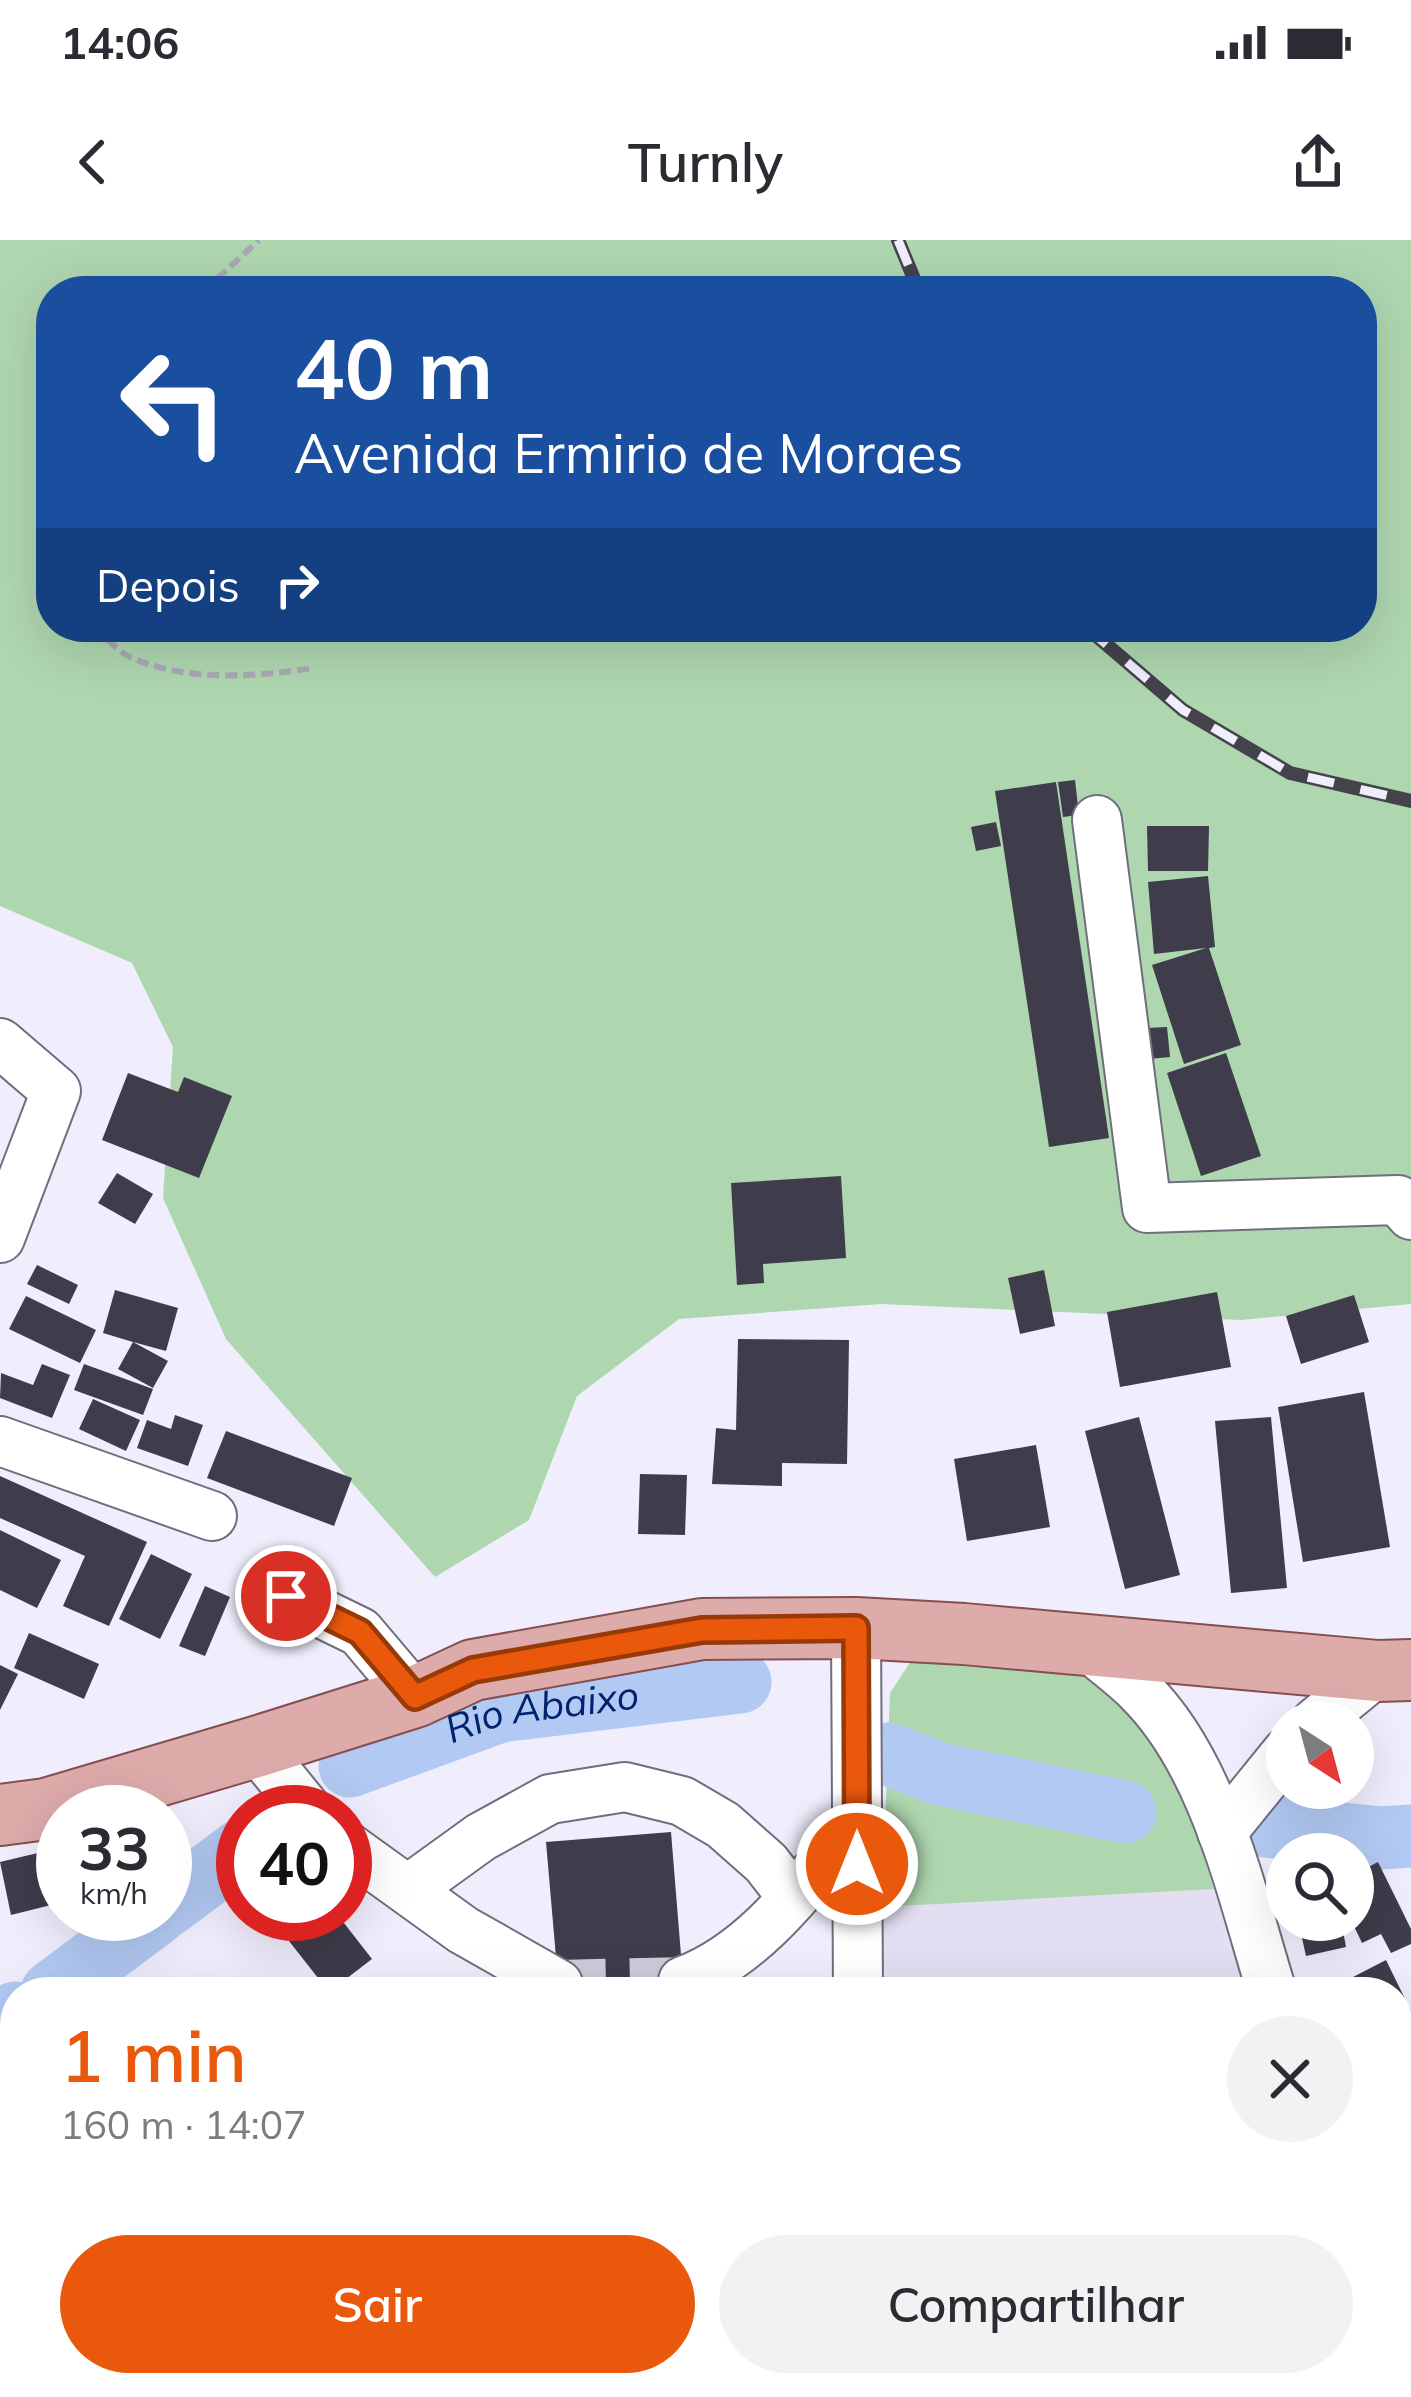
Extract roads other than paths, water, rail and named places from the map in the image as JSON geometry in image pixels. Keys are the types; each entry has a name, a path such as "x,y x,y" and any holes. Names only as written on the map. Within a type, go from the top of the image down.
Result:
{"main road":[{"path":"0,1815 46,1809 256,1747 415,1697 473,1670 702,1630 856,1628 1395,1670"}],"street":[{"path":"1097,820 1147,1208 1398,1200 1411,1215"},
{"path":"0,1043 56,1091 0,1238"},
{"path":"0,1441 212,1516"},
{"path":"286,1596 360,1632 415,1697"},
{"path":"856,1628 858,1977"},
{"path":"1082,1642 1142,1692 1193,1764 1222,1832 1267,1977"},
{"path":"1348,1701 1395,1670"},
{"path":"256,1747 286,1785"},
{"path":"1222,1832 1266,1778"},
{"path":"409,1889 481,1837 550,1799 625,1787 682,1801 723,1825 766,1863 793,1898"},
{"path":"696,1977 743,1946 793,1898 857,1821"},
{"path":"372,1864 463,1930 546,1977"}],"waterway":[{"name":"Rio Abaixo","path":"350,1766 500,1711 740,1682"},
{"name":"Rio Abaixo","path":"888,1754 940,1774 1125,1812"},
{"name":"Rio Abaixo","path":"1265,1826 1381,1838 1411,1836"},
{"name":"Rio Abaixo","path":"192,1887 216,1869"},
{"name":"Rio Abaixo","path":"72,1977 120,1941"}],"railway":[{"path":"898,240 913,276"},
{"path":"1104,642 1183,710 1290,773 1411,801"}]}
